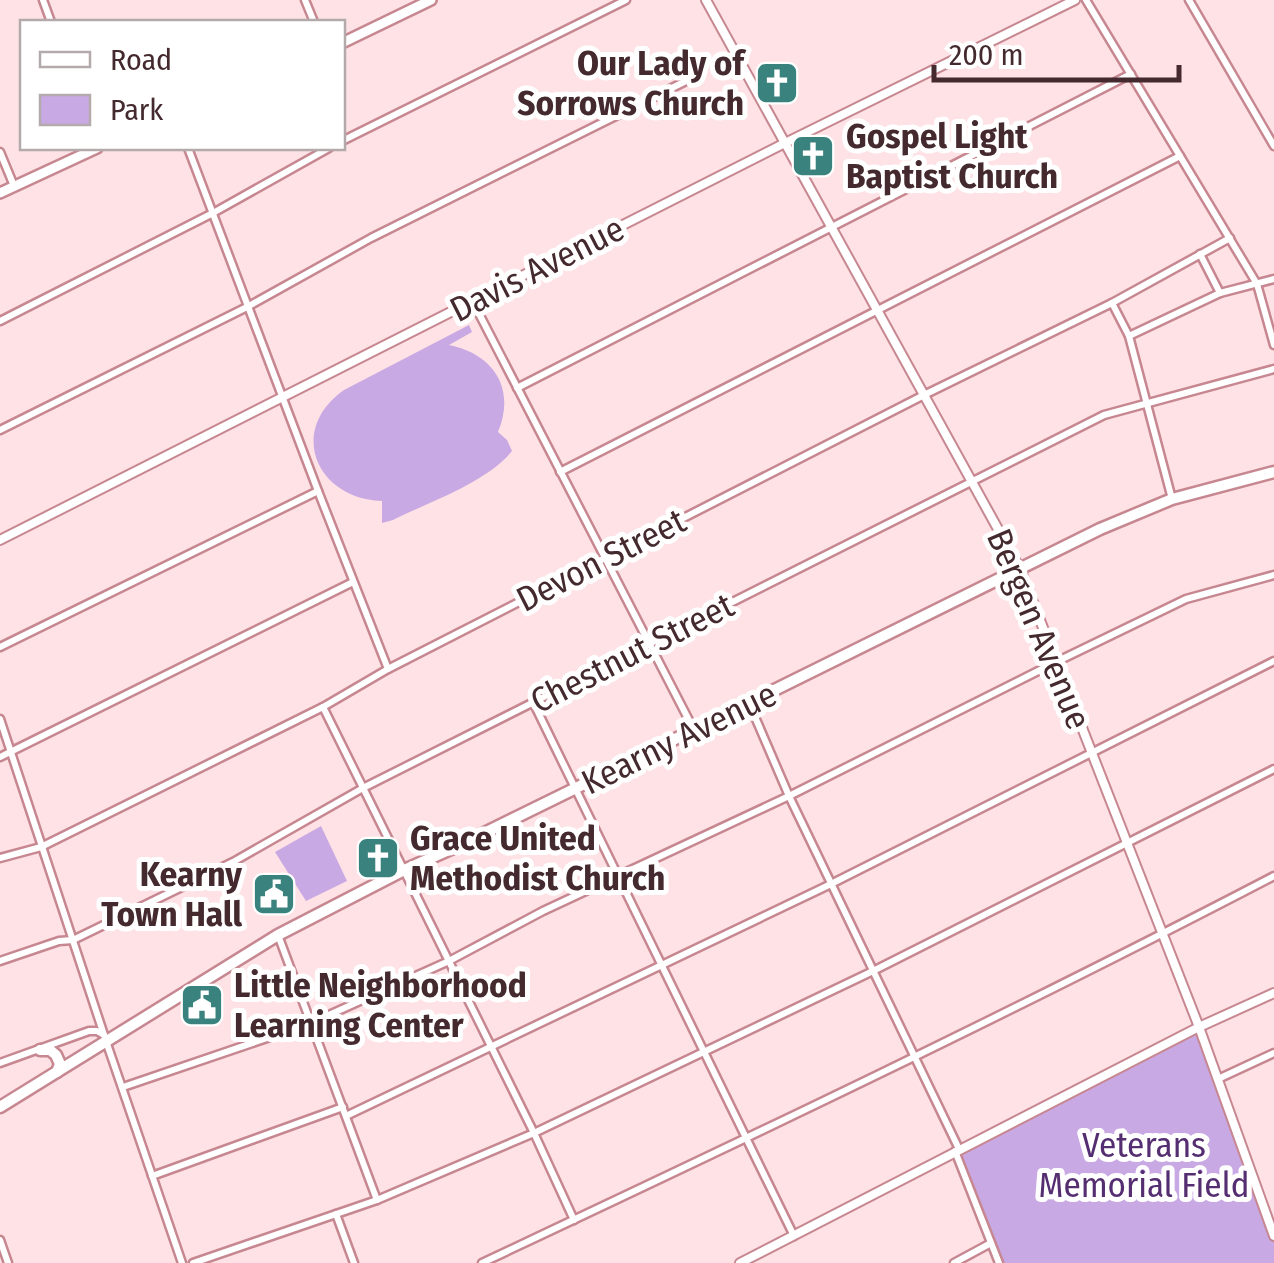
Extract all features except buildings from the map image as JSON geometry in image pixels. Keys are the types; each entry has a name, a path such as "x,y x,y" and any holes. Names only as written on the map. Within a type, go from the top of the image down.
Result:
{"main road":[{"path":"345,42 431,0"},
{"path":"0,193 93,150"},
{"name":"Kearny Avenue","path":"0,1107 278,935 404,870 1100,529 1172,499 1274,472"},
{"path":"40,1050 56,1055 60,1064 57,1073"}],"street":[{"path":"345,140 626,0"},
{"name":"Bergen Avenue","path":"706,0 1020,569 1163,934 1274,1236"},
{"name":"Davis Avenue","path":"0,540 785,142 1075,0"},
{"path":"1086,0 1257,284 1274,345"},
{"path":"1190,0 1274,146"},
{"path":"517,388 1131,74"},
{"path":"0,430 692,78"},
{"path":"189,150 388,669"},
{"path":"0,321 213,213 326,150"},
{"path":"0,152 14,186"},
{"path":"560,472 1180,156"},
{"name":"Devon Street","path":"0,858 41,847 324,706 388,669 1112,303 1230,238"},
{"path":"1200,254 1220,293"},
{"path":"1129,336 1220,293 1274,279"},
{"path":"473,302 694,730"},
{"path":"1112,303 1129,336 1172,499"},
{"name":"Chestnut Street","path":"0,961 59,941 74,940 233,862 363,788 1104,415 1274,370"},
{"path":"0,646 318,492"},
{"path":"122,1087 311,1023 450,961 1186,599 1274,576"},
{"path":"0,756 352,582"},
{"path":"152,1176 344,1112 490,1046 831,884 1274,661"},
{"path":"749,703 957,1150 999,1263"},
{"path":"534,704 794,1236"},
{"path":"324,706 574,1220"},
{"path":"0,719 182,1263"},
{"path":"193,1263 377,1200 534,1132 704,1053 1274,769"},
{"path":"482,1263 747,1140 1274,876"},
{"path":"278,935 377,1200"},
{"path":"740,1263 1198,1027 1274,993"},
{"path":"0,1064 89,1031 103,1034 106,1041"},
{"path":"1218,1080 1274,1053"},
{"path":"336,1214 354,1263"},
{"path":"0,1240 8,1263"},
{"path":"954,1263 991,1243"}],"green space":[{"path":"469,325 472,332 449,345 478,356 497,376 504,402 498,432 512,451 473,482 382,523 382,501 359,497 326,476 317,460 317,424 327,406 344,390"},
{"path":"321,826 347,881 306,901 275,852"},
{"name":"Veterans Memorial Field","path":"1201,1024 1274,1230 1274,1263 999,1263 956,1153"}],"place":[{"name":"Our Lady of Sorrows Church","path":"777,83"},
{"name":"Gospel Light Baptist Church","path":"813,156"},
{"name":"Grace United Methodist Church","path":"378,858"},
{"name":"Kearny Town Hall","path":"274,894"},
{"name":"Little Neighborhood Learning Center","path":"202,1005"}]}
